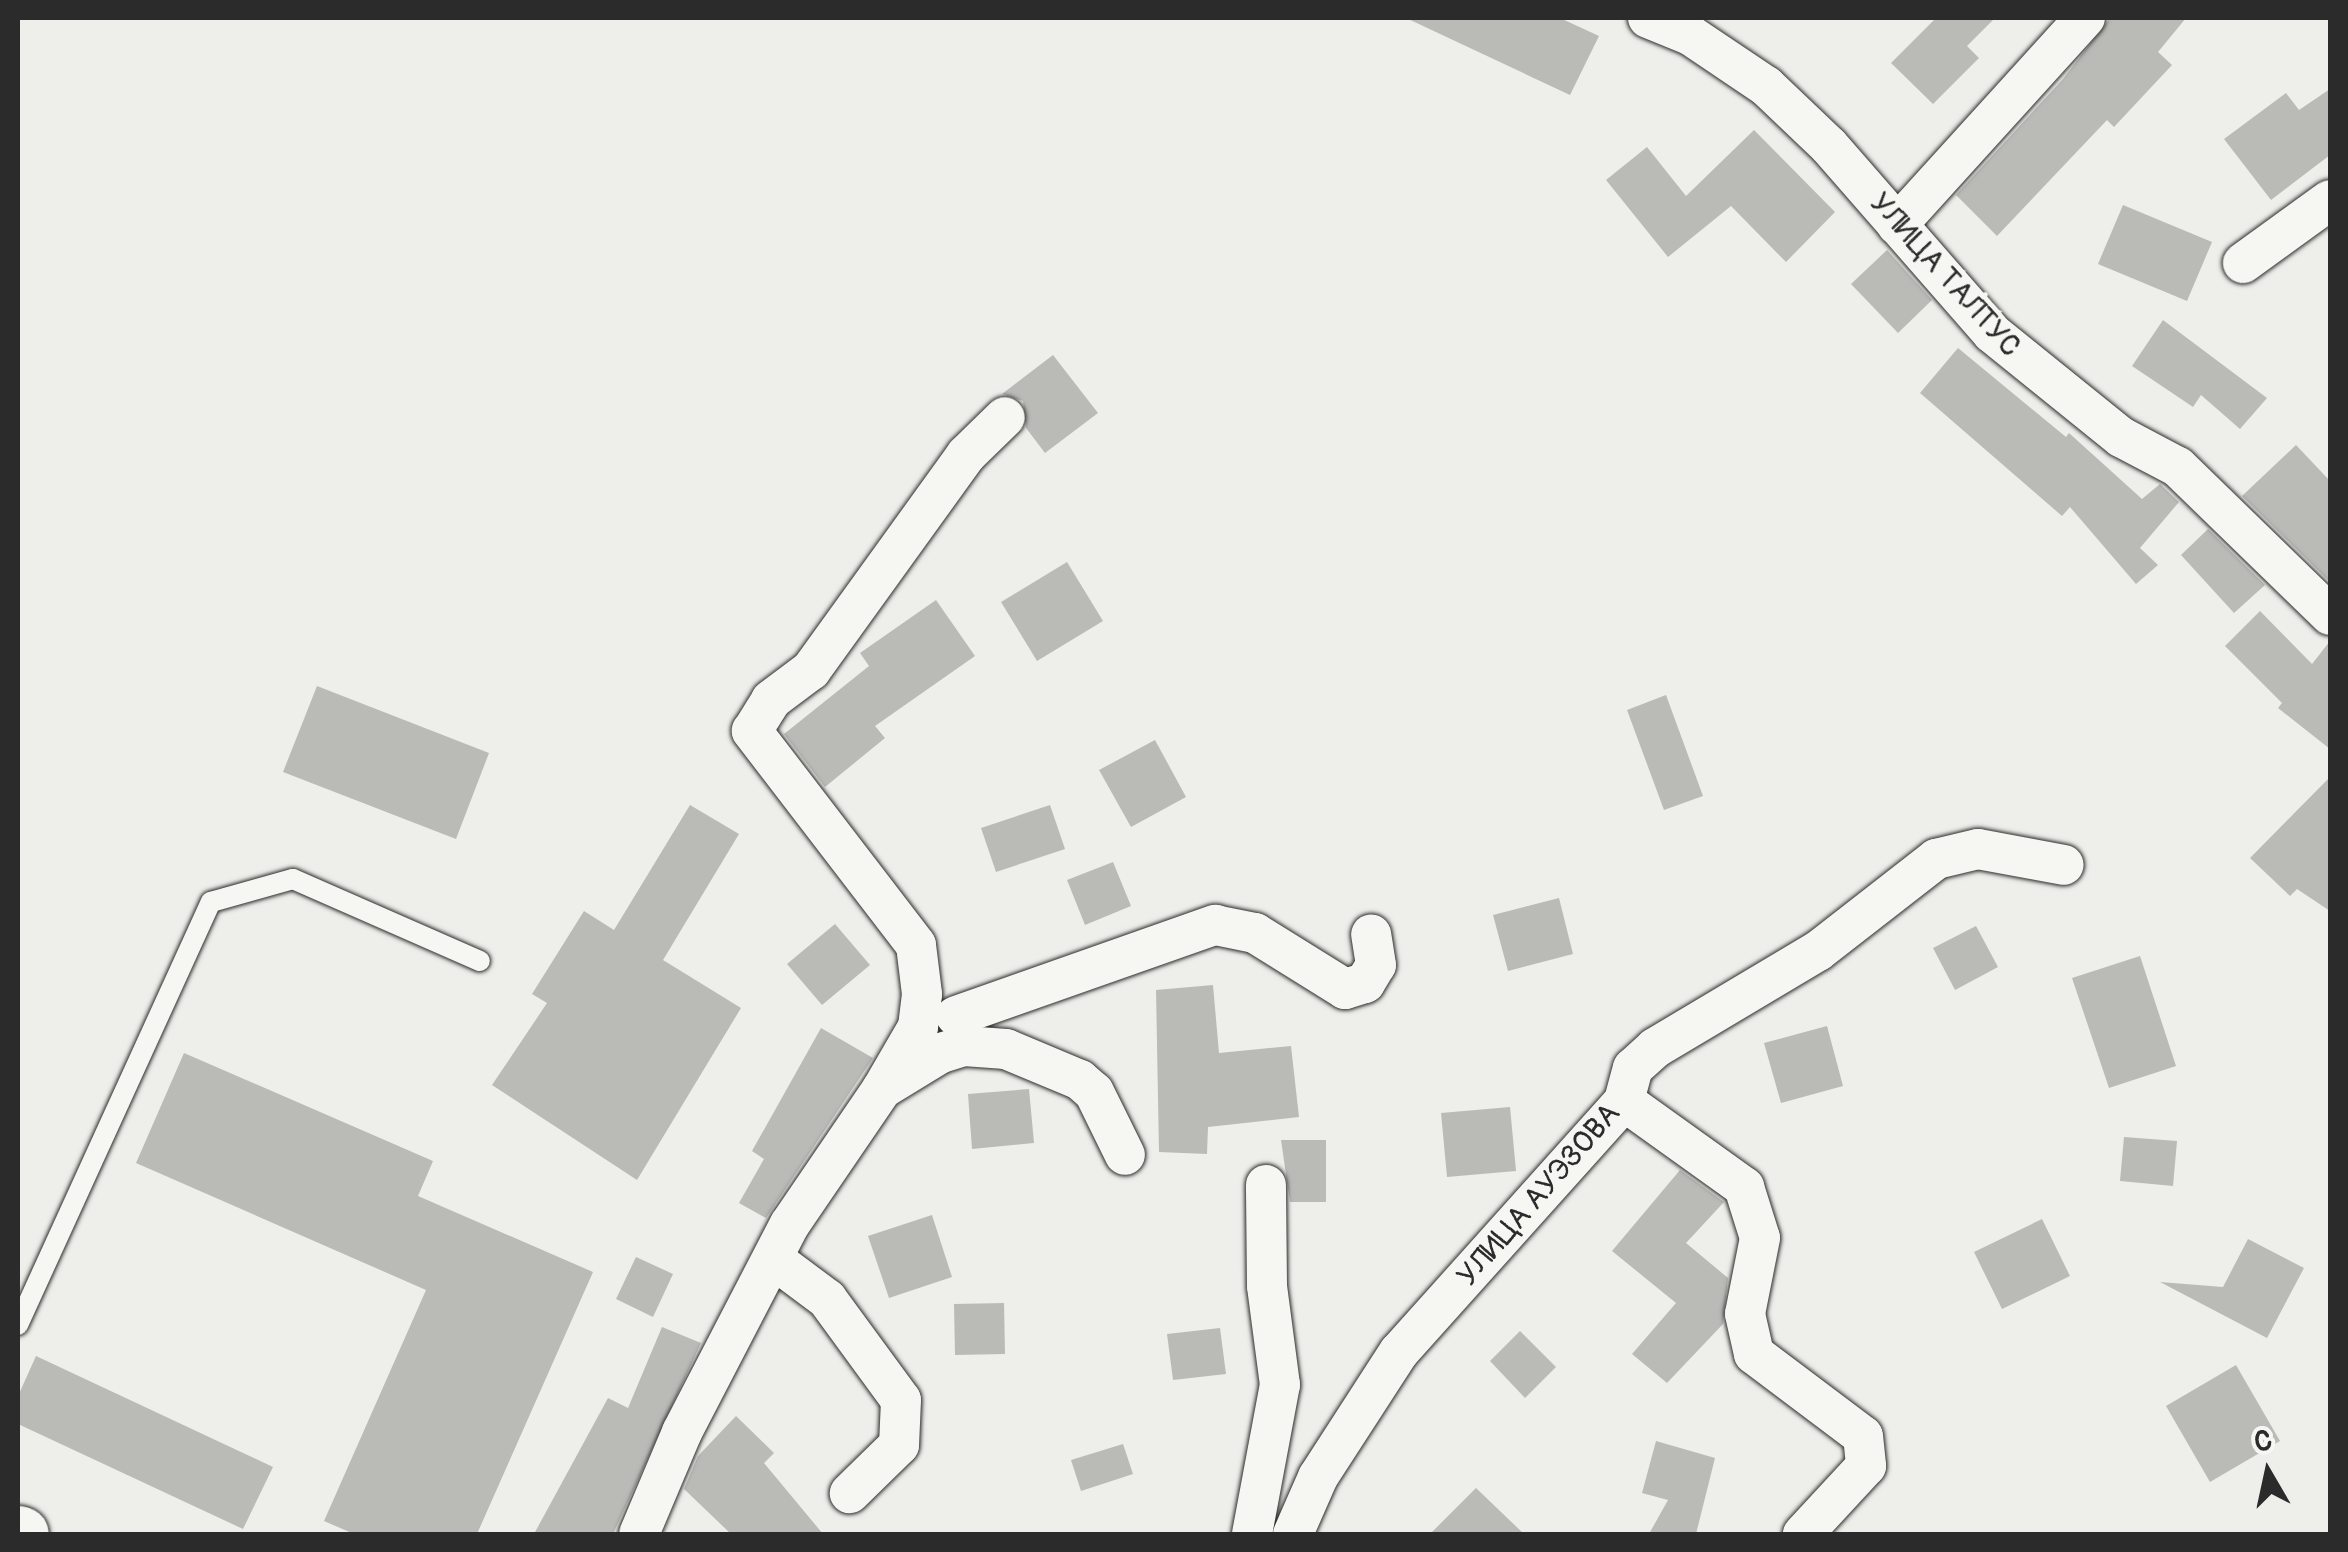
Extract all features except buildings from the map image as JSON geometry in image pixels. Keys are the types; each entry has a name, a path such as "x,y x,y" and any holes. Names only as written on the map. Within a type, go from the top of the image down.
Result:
{"street":[{"name":"УЛИЦА ТАЛТУС","path":"1648,18 1690,35 1766,86 2022,360 2122,437 2178,468 2330,615"},
{"path":"1897,225 2084,18"},
{"path":"2242,263 2330,200"},
{"path":"639,1534 682,1432 776,1261 790,1224 882,1089 918,1027 922,994 916,945 752,732 771,700 811,670 966,455 1006,417"},
{"name":"УЛИЦА АУЭЗОВА","path":"1293,1534 1342,1436 1399,1352 1624,1101 1632,1068 1654,1048 1818,951 1936,859 1978,848 2064,865"},
{"path":"956,1016 1215,925 1255,933 1345,990 1365,983 1376,966 1372,934"},
{"path":"882,1089 941,1053 964,1046 1006,1049 1080,1080 1094,1092 1126,1155"},
{"path":"1624,1101 1744,1187 1760,1238 1745,1314 1754,1354 1863,1436 1866,1466 1803,1534"},
{"path":"1252,1534 1280,1385 1267,1286 1266,1186"},
{"path":"776,1261 827,1298 901,1400 898,1444 850,1493"}],"lane":[{"path":"18,1325 212,902 293,879 480,961"}]}
